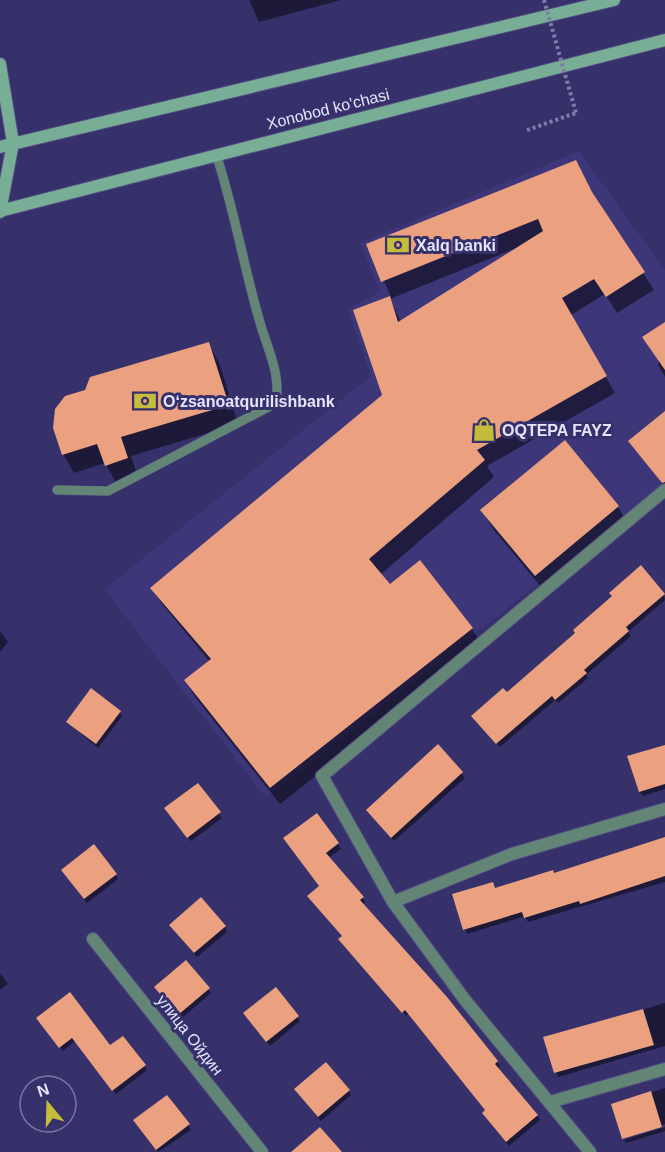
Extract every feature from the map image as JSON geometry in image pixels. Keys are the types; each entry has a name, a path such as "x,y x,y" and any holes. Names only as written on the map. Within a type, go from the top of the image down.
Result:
{"main road":[{"path":"0,147 13,142 614,0"},
{"name":"Xonobod ko'chasi","path":"0,212 216,154 665,40"},
{"path":"0,64 13,142 0,212"}],"street":[{"path":"590,1152 465,1000 393,902 322,776 665,490"},
{"path":"393,902 512,854 665,809"},
{"name":"улица Ойдин","path":"93,939 262,1152"},
{"path":"550,1102 665,1069"}],"lane":[{"path":"57,490 108,491 276,403 279,384 258,319 229,192 216,154"}],"path":[{"path":"527,130 576,113 544,0"}],"shaded area":[{"name":"OQTEPA FAYZ","path":"579,151 665,270 665,484 266,798 104,589 371,376 348,309 380,292 360,243"}],"building":[{"name":"OQTEPA FAYZ","path":"576,160 592,192 645,272 606,297 594,279 562,298 607,376 477,450 485,460 369,559 390,584 420,560 473,628 270,788 184,680 211,659 150,588 382,395 353,310 390,296 398,322 543,231 538,219 381,282 366,244"},
{"path":"665,322 665,370 642,337"},
{"name":"Oʻzsanoatqurilishbank","path":"209,342 229,405 121,437 128,458 105,466 97,444 62,455 53,428 55,409 65,396 85,390 90,377"},
{"path":"665,411 665,482 662,483 628,441"},
{"path":"565,440 619,506 535,576 480,510"},
{"path":"641,565 665,594 626,627 629,631 584,670 587,673 555,700 552,696 496,744 471,716 503,688 507,692 575,633 573,630 612,596 609,593"},
{"path":"91,688 121,711 96,744 66,722"},
{"path":"438,744 463,772 391,838 366,810"},
{"path":"665,745 665,784 639,792 627,756"},
{"path":"198,783 221,812 187,838 164,808"},
{"path":"317,813 339,843 326,853 364,897 360,900 447,997 498,1061 495,1064 538,1115 506,1142 482,1113 485,1110 405,1010 402,1013 338,939 342,936 307,896 319,886 283,838"},
{"path":"665,837 665,876 580,904 579,901 524,918 522,912 463,930 452,894 493,882 495,888 553,870 554,873"},
{"path":"94,844 117,874 84,899 61,870"},
{"path":"201,897 226,926 194,953 169,925"},
{"path":"186,960 210,988 178,1015 154,987"},
{"path":"276,987 299,1016 266,1042 243,1013"},
{"path":"70,992 110,1045 123,1036 146,1065 112,1091 72,1038 59,1048 36,1018"},
{"path":"643,1009 654,1045 554,1073 543,1037"},
{"path":"326,1062 350,1090 318,1117 294,1089"},
{"path":"651,1091 662,1127 622,1139 611,1104"},
{"path":"167,1095 190,1124 156,1150 133,1120"},
{"path":"320,1127 342,1152 291,1152"}],"place":[{"name":"Xalq banki","path":"398,245"},
{"name":"Oʻzsanoatqurilishbank","path":"145,401"},
{"name":"OQTEPA FAYZ","path":"484,430"}]}
